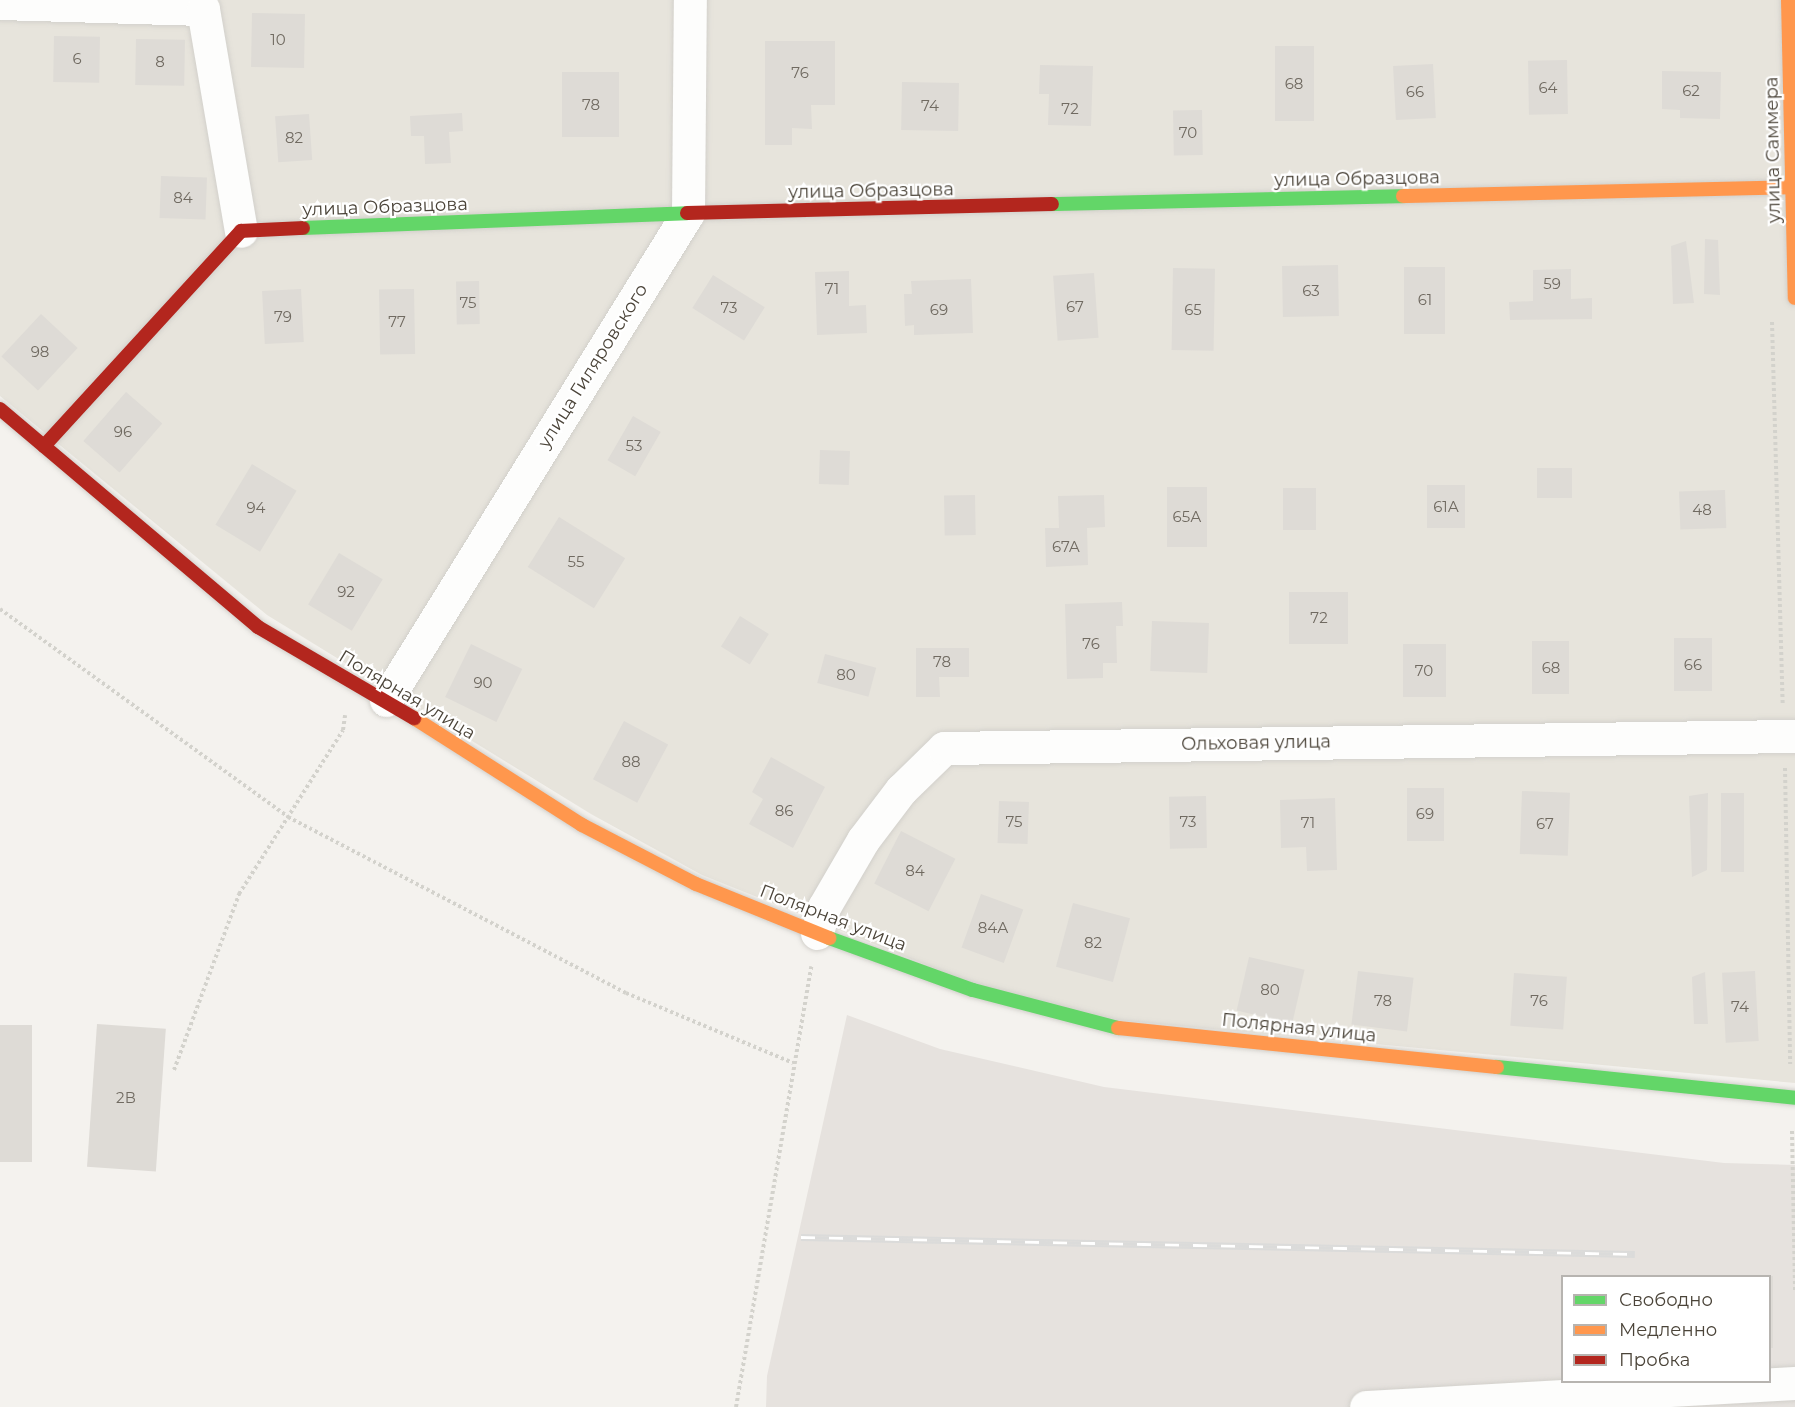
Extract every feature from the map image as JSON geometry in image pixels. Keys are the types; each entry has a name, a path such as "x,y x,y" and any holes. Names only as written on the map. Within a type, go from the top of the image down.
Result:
{"street":[{"path":"688,213 690,0"},
{"name":"улица Саммера","path":"1788,0 1795,298"},
{"path":"0,3 203,9 241,231 44,446"},
{"name":"улица Образцова","path":"241,231 688,213 1793,188"},
{"name":"улица Гиляровского","path":"386,700 688,213"},
{"name":"Полярная улица","path":"0,409 258,627 349,682 386,700 582,825 696,884 817,933 973,990 1113,1027 1793,1097"},
{"name":"Ольховая улица","path":"817,933 824,907 858,848 901,790 944,748 1790,736"},
{"path":"1366,1407 1795,1383"}],"path":[{"path":"1772,319 1790,736 1795,1290"},
{"path":"0,609 288,817 626,993 793,1063"},
{"path":"174,1070 239,894 343,730 349,682"},
{"path":"736,1407 817,933"}],"shaded area":[{"path":"0,0 1795,0 1795,1083 1117,1020 974,984 702,875 591,814 267,615 0,396"},
{"path":"847,1015 940,1049 1104,1087 1724,1163 1795,1165 1795,1407 766,1407 767,1376"}],"building":[{"path":"252,13 305,14 304,68 251,67"},
{"path":"54,36 100,37 99,83 53,82"},
{"path":"136,39 185,40 184,86 135,85"},
{"path":"765,41 835,41 835,105 811,105 812,129 792,128 792,145 765,145"},
{"path":"1275,46 1314,46 1314,121 1275,121"},
{"path":"1567,60 1568,114 1529,115 1528,61"},
{"path":"1433,64 1436,118 1396,120 1393,66"},
{"path":"1040,65 1093,66 1091,126 1048,125 1049,94 1039,94"},
{"path":"1662,71 1721,72 1720,119 1680,118 1680,110 1662,109"},
{"path":"562,72 619,72 619,137 562,137"},
{"path":"902,82 959,83 958,131 901,130"},
{"path":"1202,110 1203,155 1174,155 1173,111"},
{"path":"462,113 463,131 449,132 451,163 425,164 424,136 411,136 410,116"},
{"path":"309,114 312,160 278,162 275,116"},
{"path":"161,176 207,178 206,220 160,218"},
{"path":"1705,239 1718,240 1720,295 1704,294"},
{"path":"1686,241 1694,303 1673,304 1671,246"},
{"path":"1338,265 1339,316 1283,317 1282,266"},
{"path":"1404,267 1445,267 1445,334 1404,334"},
{"path":"1173,268 1215,269 1214,351 1172,350"},
{"path":"1571,269 1571,299 1592,298 1592,319 1510,320 1509,302 1533,301 1533,270"},
{"path":"849,271 849,306 866,305 867,333 817,335 815,272"},
{"path":"1094,273 1099,338 1058,341 1053,276"},
{"path":"713,275 765,307 744,340 692,308"},
{"path":"971,279 973,333 914,335 914,325 905,326 904,294 912,294 911,281"},
{"path":"456,281 479,281 480,324 457,324"},
{"path":"301,289 304,342 265,344 262,291"},
{"path":"414,289 415,354 380,355 379,290"},
{"path":"41,314 78,348 38,391 1,356"},
{"path":"126,392 162,423 120,473 83,441"},
{"path":"633,416 661,432 635,476 608,460"},
{"path":"820,450 850,451 849,485 819,484"},
{"path":"252,464 297,491 260,552 215,525"},
{"path":"1537,468 1572,468 1572,498 1537,498"},
{"path":"1427,485 1465,485 1465,528 1427,528"},
{"path":"1167,487 1207,487 1207,547 1167,547"},
{"path":"1283,488 1316,488 1316,530 1283,530"},
{"path":"1725,490 1726,528 1680,530 1679,492"},
{"path":"975,495 976,535 945,536 944,496"},
{"path":"1104,495 1105,527 1087,528 1088,565 1046,567 1045,528 1059,528 1058,496"},
{"path":"559,517 625,558 594,608 528,567"},
{"path":"339,553 383,579 352,631 308,604"},
{"path":"1289,592 1348,592 1348,644 1289,644"},
{"path":"1122,602 1123,626 1116,626 1117,663 1103,663 1103,678 1067,679 1065,604"},
{"path":"740,616 769,634 750,665 721,647"},
{"path":"1152,621 1209,623 1207,673 1150,671"},
{"path":"1674,638 1712,638 1712,691 1674,691"},
{"path":"1532,641 1569,641 1569,694 1532,694"},
{"path":"471,644 522,669 496,722 445,697"},
{"path":"1403,644 1446,644 1446,697 1403,697"},
{"path":"916,648 969,648 969,677 939,677 940,697 916,697"},
{"path":"825,654 876,668 868,697 817,683"},
{"path":"624,721 668,744 637,803 593,779"},
{"path":"771,757 825,787 793,848 749,824 763,799 752,792"},
{"path":"1407,788 1444,788 1444,841 1407,841"},
{"path":"1522,791 1570,793 1568,856 1520,854"},
{"path":"1708,793 1707,870 1692,877 1689,796"},
{"path":"1721,793 1744,793 1744,872 1721,872"},
{"path":"1206,796 1207,848 1170,849 1169,797"},
{"path":"1335,798 1337,870 1307,871 1306,847 1281,848 1280,800"},
{"path":"999,801 1029,802 1028,844 998,843"},
{"path":"901,831 955,859 929,911 874,884"},
{"path":"981,894 1023,909 1004,963 962,948"},
{"path":"1073,903 1130,918 1113,982 1056,967"},
{"path":"1249,957 1305,970 1292,1023 1237,1011"},
{"path":"1358,971 1414,978 1407,1031 1351,1025"},
{"path":"1755,971 1759,1041 1726,1043 1722,973"},
{"path":"1705,972 1708,1024 1694,1024 1692,977"},
{"path":"1514,973 1567,977 1563,1030 1510,1026"},
{"path":"97,1024 166,1029 156,1171 87,1167"},
{"path":"0,1025 32,1025 32,1162 0,1162"},
{"path":"1771,1276 1773,1276 1773,1348 1771,1348"}],"railway":[{"path":"801,1237 1635,1254"}],"traffic: fast":[{"path":"1052,204 1403,196"},
{"path":"303,228 687,213"},
{"path":"829,938 973,990 1118,1028"},
{"path":"1497,1067 1795,1098"}],"traffic: slow":[{"path":"1788,0 1795,298"},
{"path":"1403,196 1795,187"},
{"path":"414,718 582,825 696,884 829,938"},
{"path":"1118,1028 1497,1067"}],"traffic: jam":[{"path":"687,213 1052,204"},
{"path":"44,446 241,231 303,228"},
{"path":"0,409 258,627 414,718"}]}
